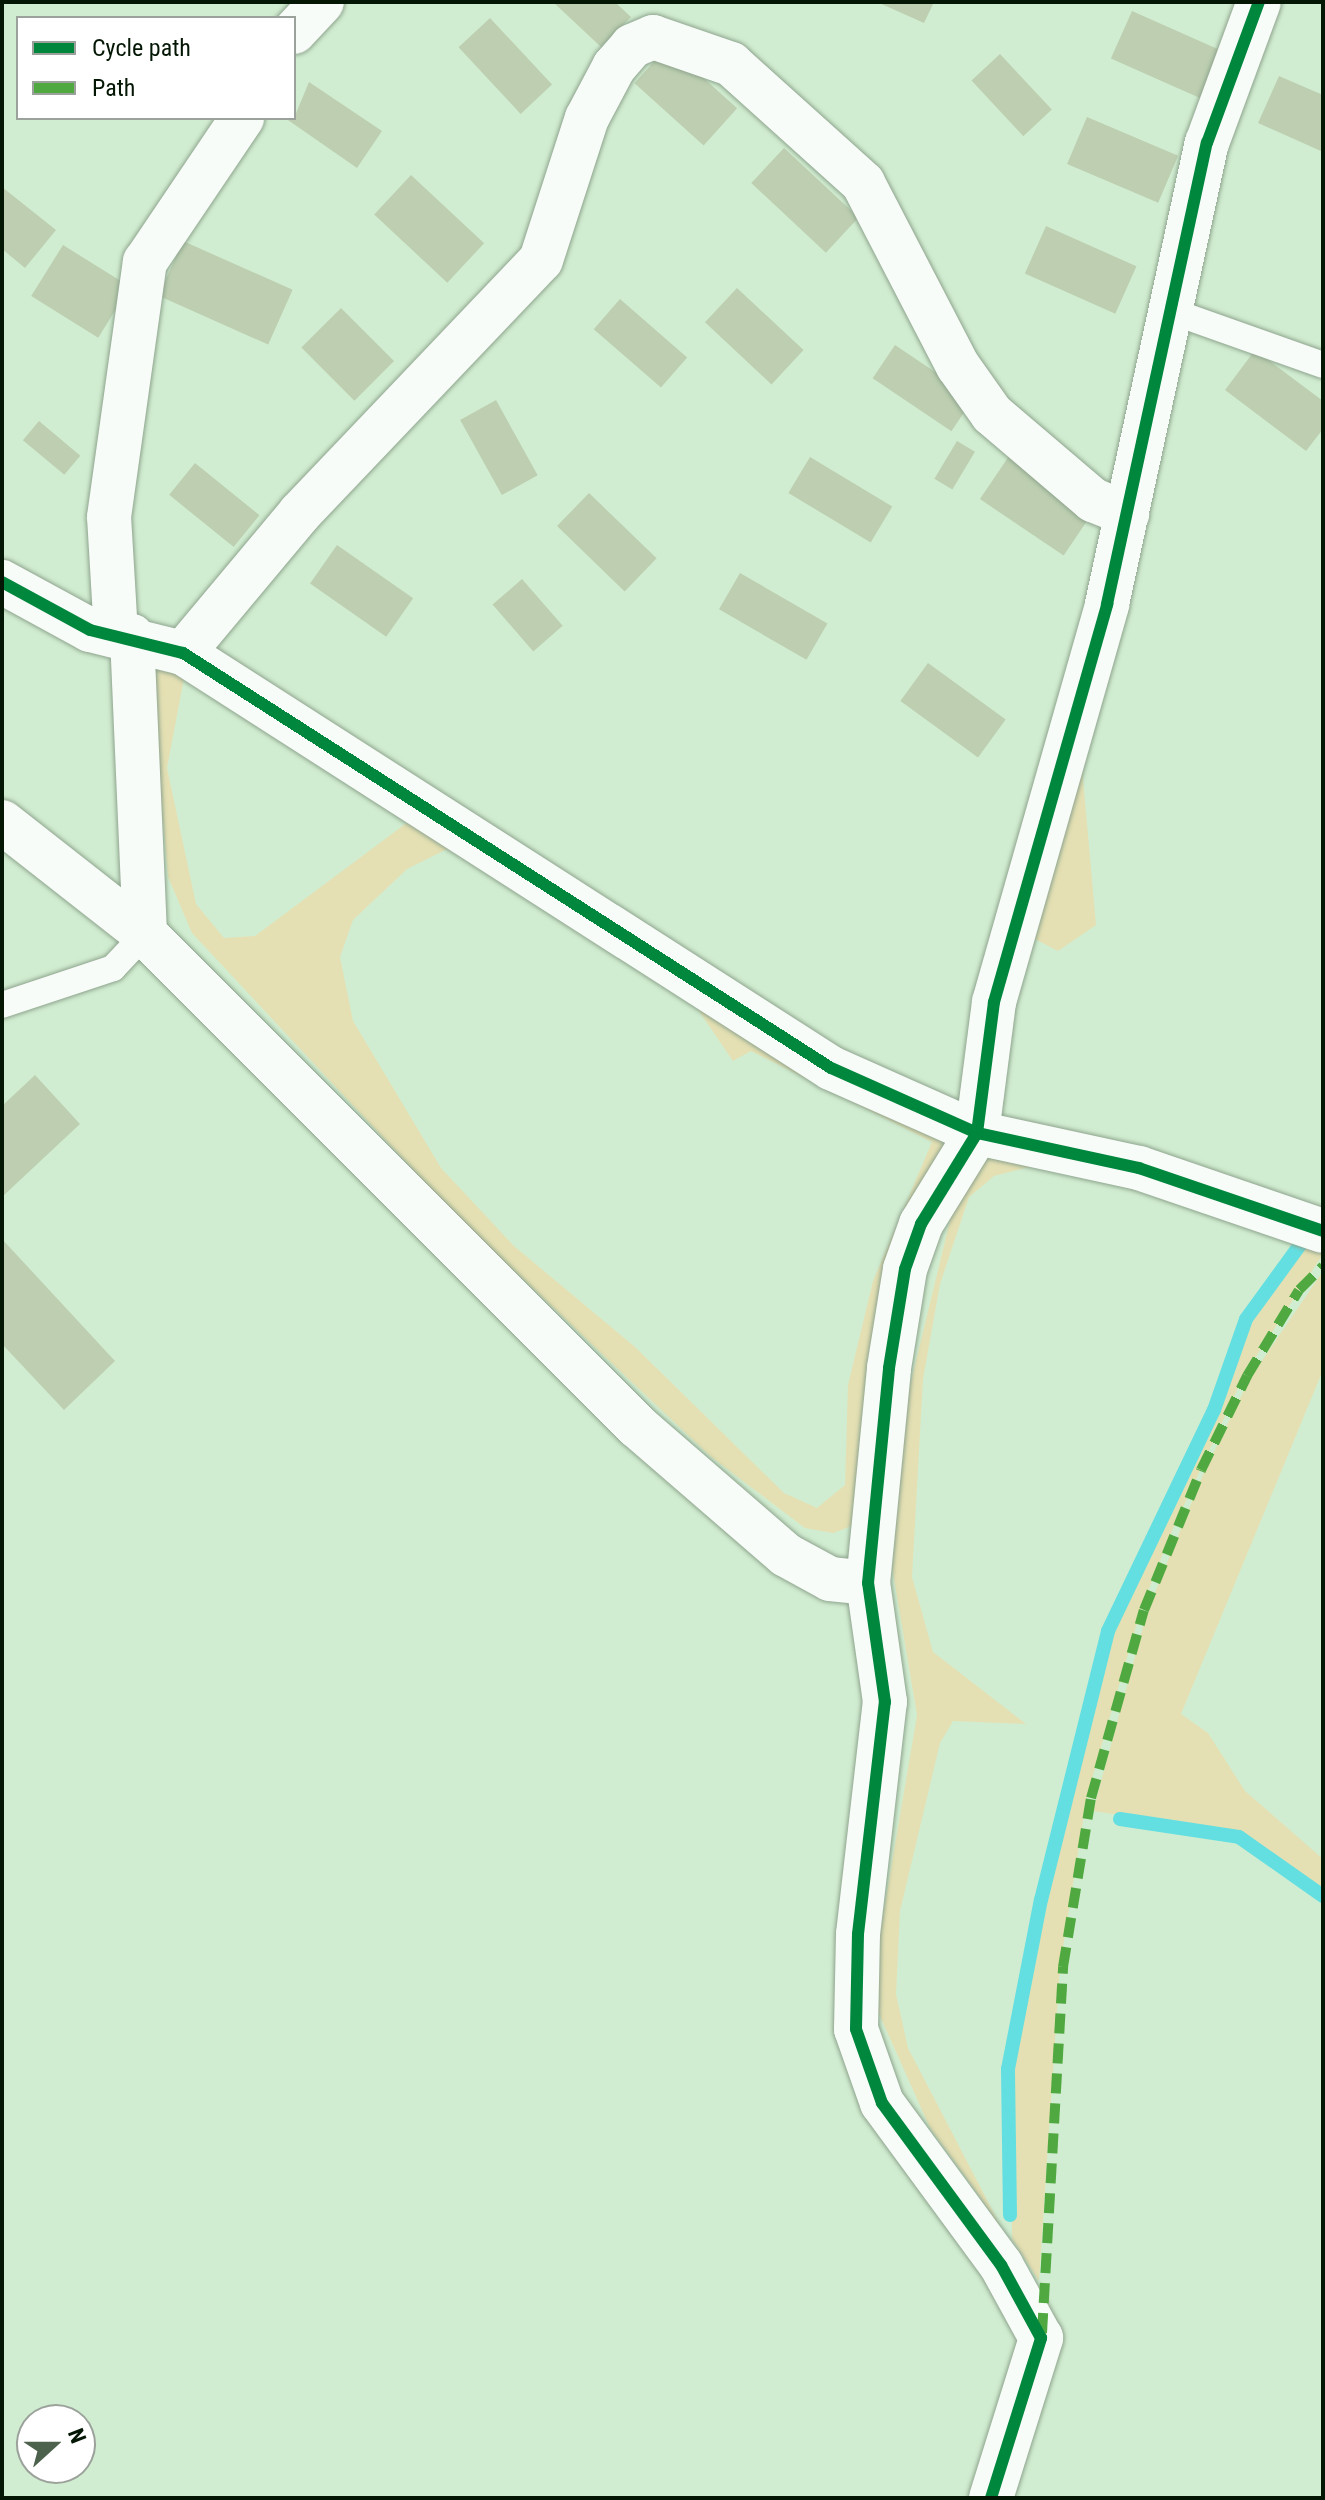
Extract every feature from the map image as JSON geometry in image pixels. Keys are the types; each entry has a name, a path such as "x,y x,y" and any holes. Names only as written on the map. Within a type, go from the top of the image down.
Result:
{"street":[{"path":"296,30 322,2"},
{"path":"991,2498 1041,2338 1001,2265 882,2103 856,2029 858,1934 885,1702 868,1583 905,1269 938,1192 977,1133 994,1002 1127,514 1174,312 1207,143 1259,2"},
{"path":"183,653 300,513 541,260 587,118 614,67 632,46 653,37 731,64 863,183 958,366 992,414 1093,500 1127,514"},
{"path":"145,934 124,635 109,517 145,262 241,120"},
{"path":"2,582 90,630 124,635 183,653 831,1068 977,1133 1139,1168 1323,1231"},
{"path":"2,822 145,934 637,1426 786,1555 830,1579 868,1583"}],"lane":[{"path":"1174,312 1323,365"},
{"path":"2,1005 113,968 145,934"}],"shaded area":[{"path":"156,660 185,673 167,768 196,904 224,938 255,936 416,816 459,843 407,869 353,920 340,957 353,1021 441,1168 514,1246 635,1347 784,1493 817,1508 845,1485 848,1385 873,1281 932,1142 751,1051 733,1061 678,980 957,1138 860,1523 833,1533 805,1528 710,1456 457,1217 192,933 168,877 151,688"},
{"path":"1082,768 1096,925 1058,951 1033,938"},
{"path":"998,1151 1037,1165 994,1176 969,1197 940,1284 923,1379 912,1577 933,1652 1026,1724 953,1721 940,1743 900,1911 896,1994 908,2048 1000,2225 930,2128 876,2007 877,1951 917,1715 892,1567 908,1394 953,1208 977,1166"},
{"path":"1315,1235 1323,1236 1323,1254 1244,1375 1172,1531 1141,1609 1087,1796 1060,1966 1039,2281 1012,2239 1012,2069 1077,1763 1112,1633 1217,1411 1249,1321"},
{"path":"1323,1271 1323,1370 1181,1714 1208,1733 1245,1791 1323,1859 1323,1891 1240,1833 1093,1811 1147,1612 1204,1472 1250,1378"}],"building":[{"path":"553,2 615,2 631,17 601,47"},
{"path":"877,2 934,2 924,23"},
{"path":"1132,11 1222,51 1200,98 1111,59"},
{"path":"490,18 552,85 521,114 459,47"},
{"path":"668,46 737,108 704,145 635,83"},
{"path":"1000,54 1052,110 1023,136 971,81"},
{"path":"1279,76 1323,95 1323,152 1258,123"},
{"path":"309,82 382,131 357,168 288,120 296,120"},
{"path":"1087,117 1178,156 1158,203 1067,164"},
{"path":"784,148 859,218 826,253 751,183"},
{"path":"411,175 484,243 447,283 374,214"},
{"path":"2,187 56,230 25,268 2,249"},
{"path":"1046,226 1136,266 1115,314 1025,274"},
{"path":"183,241 293,290 268,345 159,296"},
{"path":"63,245 130,287 98,338 31,296"},
{"path":"737,288 804,350 771,384 705,322"},
{"path":"620,299 687,357 661,388 594,329"},
{"path":"341,308 394,361 354,401 301,348"},
{"path":"895,345 974,398 951,431 873,378"},
{"path":"1255,350 1323,401 1323,429 1306,451 1225,390"},
{"path":"496,400 538,475 502,495 460,420"},
{"path":"39,421 80,456 64,475 23,440"},
{"path":"957,441 975,452 952,490 934,479"},
{"path":"1009,456 1093,512 1064,556 980,499"},
{"path":"810,457 892,506 871,542 788,493"},
{"path":"195,463 260,515 234,547 169,495"},
{"path":"589,493 657,558 625,591 557,526"},
{"path":"337,545 413,598 386,637 310,584"},
{"path":"740,573 827,624 806,660 719,609"},
{"path":"522,579 563,626 533,651 493,605"},
{"path":"928,663 1006,719 978,757 900,701"},
{"path":"35,1075 80,1124 2,1197 2,1106"},
{"path":"2,1239 115,1361 64,1410 2,1344"}],"waterway":[{"path":"1010,2215 1008,2069 1041,1900 1108,1631 1214,1410 1246,1319 1300,1245"},
{"path":"1120,1819 1239,1837 1323,1896"}],"marked path":[{"path":"1042,2333 1063,1967 1091,1798 1144,1610 1201,1470 1247,1376 1299,1290 1323,1266"}],"cycle path":[{"path":"991,2498 1041,2338 1001,2265 882,2103 856,2029 858,1934 885,1702 868,1583 889,1368 905,1269 921,1224 977,1133 994,1002 1107,604 1207,143 1259,2"},
{"path":"2,582 90,630 183,653 831,1068 977,1133 1139,1168 1323,1231"}]}
